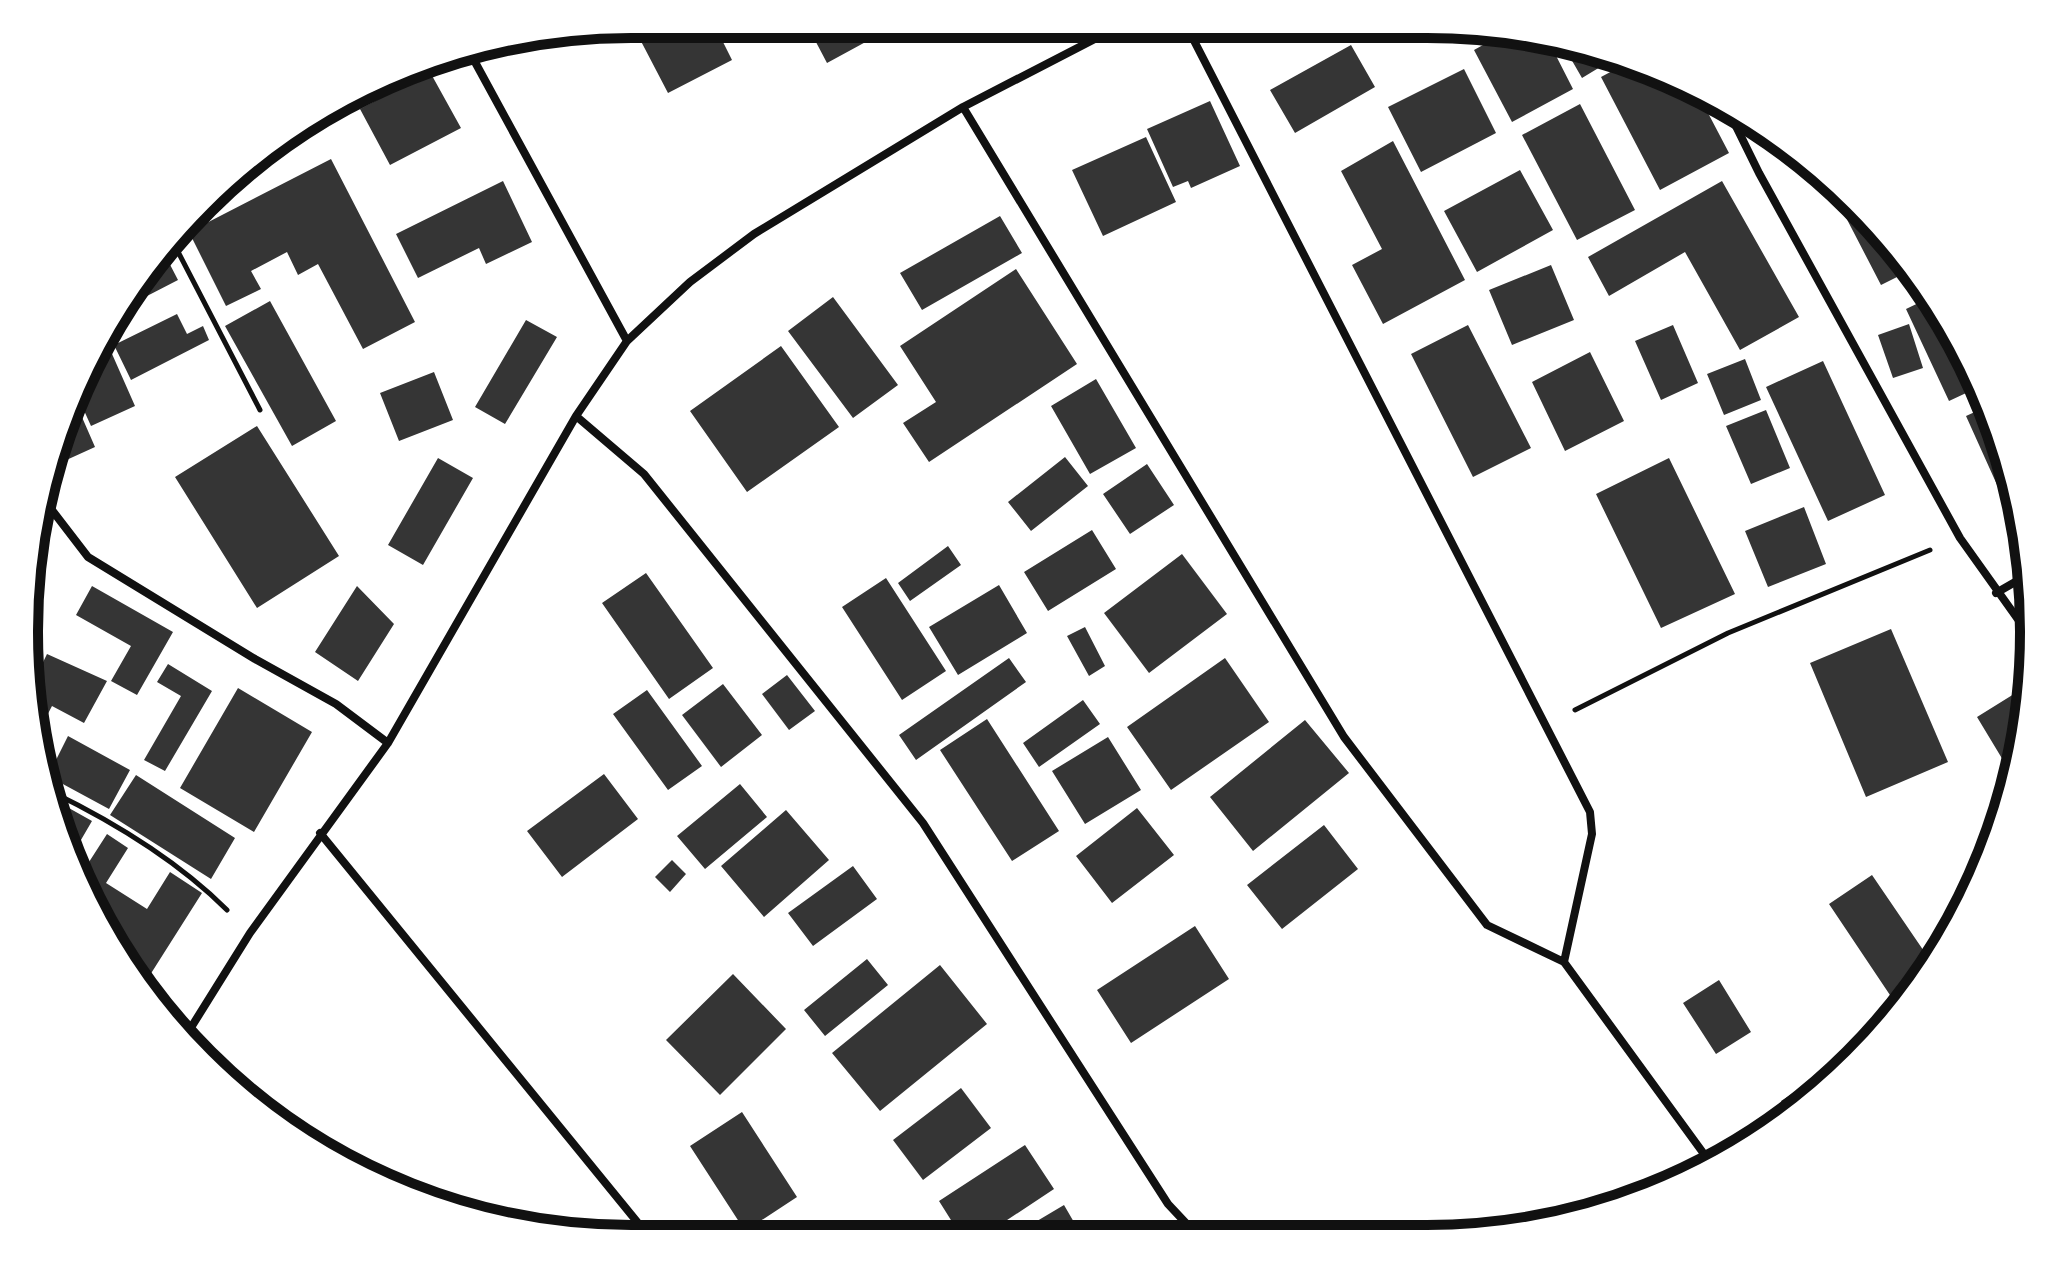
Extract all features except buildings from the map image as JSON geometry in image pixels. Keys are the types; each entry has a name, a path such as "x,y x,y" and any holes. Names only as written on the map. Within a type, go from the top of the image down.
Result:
{"street":[{"path":"190,1029 250,933 388,743 576,416 627,341 690,282 754,234 963,107 1097,38"},
{"path":"1193,38 1546,726 1579,784 1590,812 1592,834 1564,962"},
{"path":"474,59 627,341"},
{"path":"963,107 1344,737 1487,925 1564,962 1705,1155"},
{"path":"1736,126 1960,538 2020,623"},
{"path":"576,416 644,474 923,823 1168,1204 1188,1225"},
{"path":"51,509 88,557 255,659 336,704 388,743"},
{"path":"1996,593 2018,580"},
{"path":"320,833 640,1225"}],"path":[{"path":"177,250 260,410"},
{"path":"1546,726 1728,633 1960,538"},
{"path":"62,797 115,825 198,881 250,933"}]}
